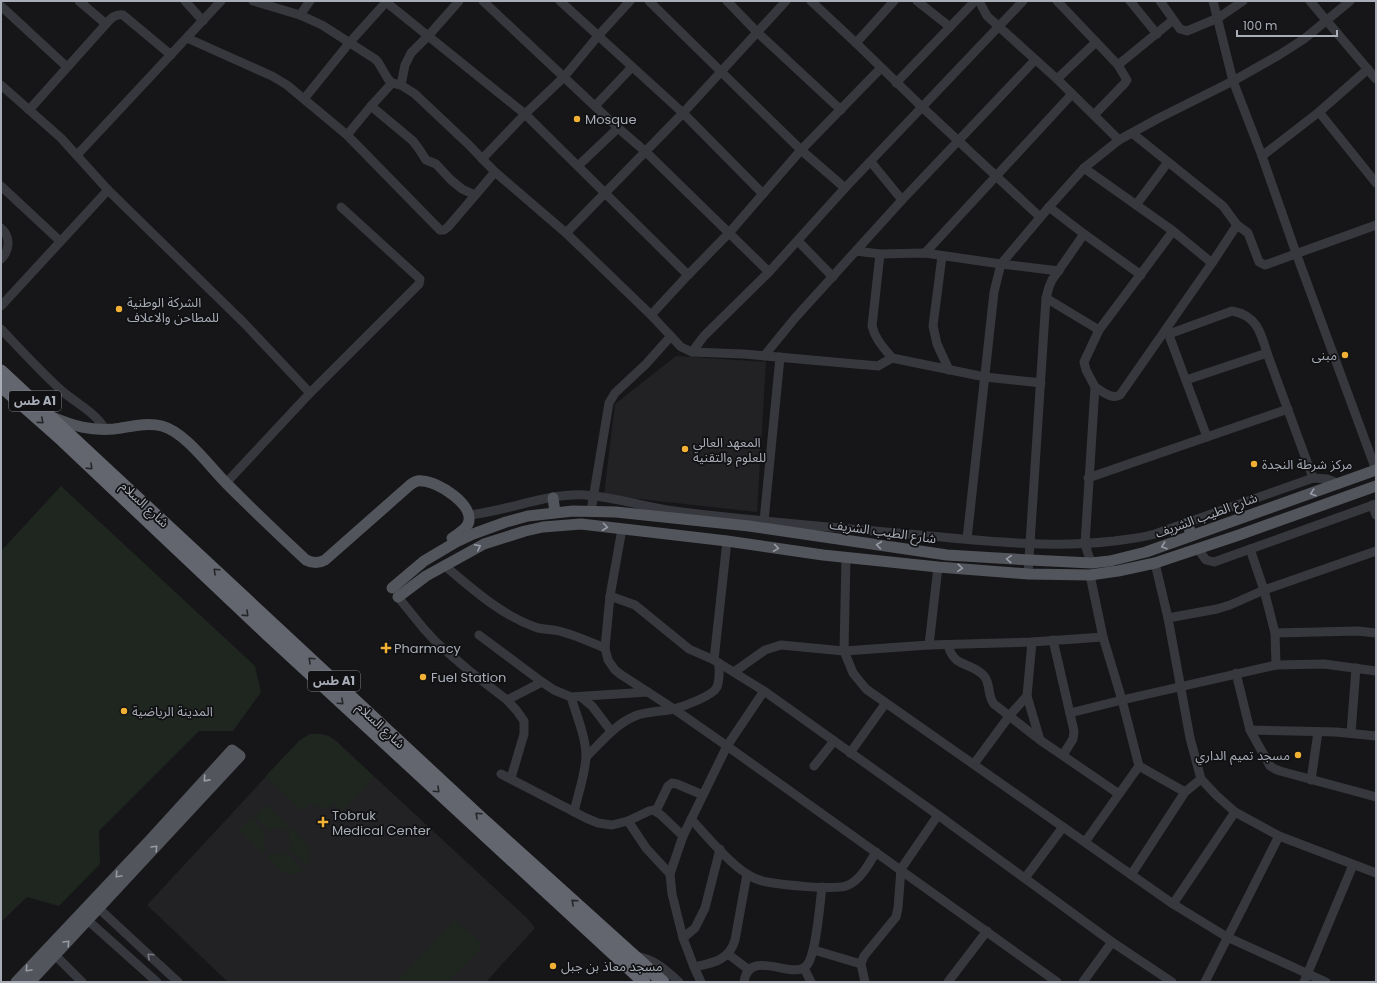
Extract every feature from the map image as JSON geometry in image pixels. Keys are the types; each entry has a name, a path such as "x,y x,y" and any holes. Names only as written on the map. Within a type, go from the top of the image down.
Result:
{"highway":[{"name":"طس A1","path":"1,371 52,417 65,436"},
{"name":"طس A1","path":"3,391 65,436"},
{"name":"شارع السلام","path":"65,436 343,689 598,932 633,977 644,982"},
{"name":"شارع السلام","path":"598,932 634,956 663,982"}],"main road":[{"path":"52,417 80,428 92,430 105,430 147,424 169,428 185,440 226,483 306,560 315,563 322,562 327,558 410,484 416,481 426,481 452,494 464,505 469,515 470,520 465,528 439,546 437,553 444,565"},
{"name":"شارع الطيب الشريف","path":"395,592 410,572 437,553 464,538 491,527 528,516 555,512 616,512 749,526 947,555 1091,563 1125,558 1340,484 1376,470"},
{"path":"395,592 418,582 444,565 484,544 531,529 581,524 727,541 824,555 1028,574 1090,575 1155,563 1376,486"},
{"path":"553,498 555,512"},
{"path":"1282,503 1280,510 1287,518"},
{"path":"1256,512 1265,516 1262,526"},
{"path":"1188,523 1191,536"},
{"path":"727,541 731,538 733,533 730,524"},
{"path":"749,526 746,537 750,544"},
{"path":"16,982 95,906 150,840 236,753"},
{"path":"30,982 55,955 84,917"}],"street":[{"path":"79,1 106,24"},
{"path":"185,1 204,21"},
{"path":"77,155 222,1"},
{"path":"253,1 300,15 322,25 377,60 385,76 415,94 495,172 566,233 651,315 681,347 692,352 780,357 878,366 892,358"},
{"path":"300,15 310,1"},
{"path":"304,99 350,42 386,1 525,114 688,275"},
{"path":"347,135 371,106 397,84 407,60 417,46 429,35 459,1"},
{"path":"482,1 618,128 646,152 769,272"},
{"path":"560,1 683,113 763,194"},
{"path":"482,159 525,114 564,77 598,36 630,1"},
{"path":"649,1 801,150 845,188"},
{"path":"726,1 841,110"},
{"path":"566,233 683,113 786,1"},
{"path":"811,1 896,83 1040,217"},
{"path":"856,43 894,1"},
{"path":"917,1 950,27"},
{"path":"896,83 975,1"},
{"path":"979,1 987,16 999,25 1057,79 1119,140"},
{"path":"692,352 704,336 769,272 845,188 1022,1"},
{"path":"1057,1 1118,65 1126,77 1126,82 1094,115"},
{"path":"1130,1 1157,34"},
{"path":"1160,1 1180,29 1187,31 1218,18 1243,1"},
{"path":"1212,1 1218,18 1233,81 1262,156 1376,470"},
{"path":"1310,1 1376,79"},
{"path":"967,539 994,292 1001,264 1040,217 1084,168 1119,140 1233,81 1292,47 1350,1"},
{"path":"1,6 67,67"},
{"path":"29,110 111,18 116,16 123,15 171,55"},
{"path":"1118,65 1173,20"},
{"path":"187,38 272,76 288,85 347,135 440,230 444,230 448,227 495,172"},
{"path":"1057,79 1096,42"},
{"path":"764,356 795,318 902,200 1035,60"},
{"path":"595,106 632,66"},
{"path":"651,315 729,233 801,150 881,68"},
{"path":"1262,156 1319,112 1368,69"},
{"path":"1,85 61,138 108,190 244,323 310,393"},
{"path":"925,253 1072,94"},
{"path":"371,106 413,141 426,160 436,164 462,189 475,195"},
{"path":"1319,112 1376,183"},
{"path":"579,166 618,128"},
{"path":"1132,133 1223,206 1237,225 1250,235 1259,262 1262,264 1265,265 1376,225"},
{"path":"871,162 902,200"},
{"path":"1136,205 1168,162"},
{"path":"1084,168 1173,231 1212,263"},
{"path":"1,186 60,242"},
{"path":"1,306 108,190"},
{"path":"226,483 310,393 414,290 420,281 420,279 341,207"},
{"path":"1049,207 1141,275"},
{"path":"1095,387 1113,397 1118,397 1167,331 1237,225"},
{"path":"1,228 7,235 5,243 6,254 1,260"},
{"path":"1091,563 1084,544 1095,387 1086,370 1084,362 1099,330 1173,231"},
{"path":"1028,574 1046,298 1049,287 1084,234"},
{"path":"798,241 833,277"},
{"path":"856,251 880,254 925,253 1059,271"},
{"path":"880,254 872,326 874,335 878,342 892,358 985,377 1041,383"},
{"path":"942,256 932,326 937,344 949,370"},
{"path":"1046,298 1099,330"},
{"path":"1167,331 1232,311 1239,312 1257,326 1261,332 1314,478"},
{"path":"1,329 48,378 99,421 105,430"},
{"path":"1167,331 1207,437"},
{"path":"591,511 609,403 615,393 646,364 671,336"},
{"path":"1186,380 1267,352"},
{"path":"764,521 780,357"},
{"path":"1088,478 1288,409"},
{"path":"469,515 494,512 553,498 568,496 593,496 672,511 764,521 1030,544 1084,544 1143,537 1188,523 1314,478 1327,479 1340,484"},
{"path":"1198,549 1206,560 1214,562 1374,505 1376,515"},
{"path":"622,529 610,596 605,648 608,660 615,670 727,746 1057,982"},
{"path":"586,758 611,731 625,721 636,716 674,709 710,695 716,689 719,683 716,661 727,541"},
{"path":"1250,549 1264,590 1275,633 1276,665"},
{"path":"1168,618 1217,609 1230,605 1264,590 1376,551"},
{"path":"846,557 844,651 853,673 866,689 885,704 974,764 1173,904 1227,937 1305,978 1326,982"},
{"path":"1155,563 1168,618 1190,738 1201,780 1235,812 1279,836 1376,873"},
{"path":"444,565 482,596 527,624 536,628 568,634 605,648"},
{"path":"929,646 938,566"},
{"path":"1090,575 1103,637 1122,700 1139,766 1185,792"},
{"path":"395,592 437,643 467,669 507,700 521,716 525,728 511,778"},
{"path":"610,596 636,605 689,649 716,661 764,691 938,814 1112,942 1172,982"},
{"path":"1275,633 1358,631 1376,633"},
{"path":"479,635 542,682 554,690 571,698 648,692"},
{"path":"734,672 765,650 775,646 844,651 1103,637"},
{"path":"1053,640 1070,713 1073,735 1063,755"},
{"path":"1032,642 1027,696 1040,740"},
{"path":"948,645 950,653 954,658 984,675 992,701 1040,740 1119,794"},
{"path":"1070,713 1236,673 1276,665 1324,664 1376,671"},
{"path":"1351,733 1356,668"},
{"path":"1236,673 1250,730 1270,766 1274,769 1311,780 1376,797"},
{"path":"507,700 542,682"},
{"path":"701,982 683,938 672,894 670,874 682,836 727,746 764,691"},
{"path":"974,764 1010,715 1027,696"},
{"path":"581,697 592,706 611,731"},
{"path":"571,698 583,735 586,758 574,812"},
{"path":"850,753 885,704"},
{"path":"1250,730 1351,733 1376,736"},
{"path":"1311,780 1318,732"},
{"path":"814,766 834,741"},
{"path":"1085,842 1139,766"},
{"path":"501,774 598,823 612,825 628,821 649,810 656,811 682,836"},
{"path":"1131,875 1185,792 1201,780"},
{"path":"656,811 668,786 672,783 703,795"},
{"path":"1173,904 1235,812"},
{"path":"865,982 861,964 864,956 896,917 901,869 938,814"},
{"path":"691,819 747,874 756,879 768,882 822,887 845,886 853,882 863,871 876,852"},
{"path":"628,821 646,848 670,874"},
{"path":"1025,878 1063,827"},
{"path":"1205,982 1279,836"},
{"path":"683,938 695,928 705,908 720,849"},
{"path":"1305,978 1353,865"},
{"path":"694,967 715,962 724,958 728,954 735,940 747,874"},
{"path":"744,982 749,970 756,966 760,965 792,969 804,968 810,961 814,950 822,887"},
{"path":"95,906 178,982"},
{"path":"84,917 156,982"},
{"path":"950,981 987,931"},
{"path":"1083,982 1112,942"},
{"path":"814,950 861,964"},
{"path":"728,954 749,970"},
{"path":"55,955 82,982"},
{"path":"634,956 644,957 656,962 679,982"},
{"path":"804,968 811,982"}],"shaded area":[{"name":"المعهد العالي للعلوم والتقنية","path":"676,356 766,362 757,512 604,495 615,404"},
{"name":"المدينة الرياضية","path":"61,486 255,666 261,692 233,731 199,731 99,831 100,864 59,906 27,897 1,922 1,551"},
{"name":"Tobruk Medical Center","path":"310,734 322,734 329,736 336,741 527,918 535,928 486,982 228,982 147,905 299,741"},
{"path":"310,734 323,735 336,741 374,777 343,811 335,804 326,809 310,804 303,811 265,777 299,741"},
{"path":"266,805 290,826 286,830 282,828 274,828 270,831 254,817"},
{"path":"251,818 266,833 263,837 263,841 266,849 262,853 239,830"},
{"path":"292,829 304,840 309,849 309,860 306,865 289,849 291,844 288,832"},
{"path":"271,853 282,855 287,853 304,870 293,874 284,871 267,857"},
{"path":"455,920 482,943 479,950 448,982 396,982"}],"place":[{"name":"Mosque","path":"577,119"},
{"name":"الشركة الوطنية للمطاحن والاعلاف","path":"119,309"},
{"name":"مبنى","path":"1345,355"},
{"name":"المعهد العالي للعلوم والتقنية","path":"685,449"},
{"name":"مركز شرطة النجدة","path":"1254,464"},
{"name":"Pharmacy","path":"386,648"},
{"name":"Fuel Station","path":"423,677"},
{"name":"المدينة الرياضية","path":"124,711"},
{"name":"مسجد تميم الداري","path":"1298,755"},
{"name":"Tobruk Medical Center","path":"323,822"},
{"name":"مسجد معاذ بن جبل","path":"553,966"}]}
